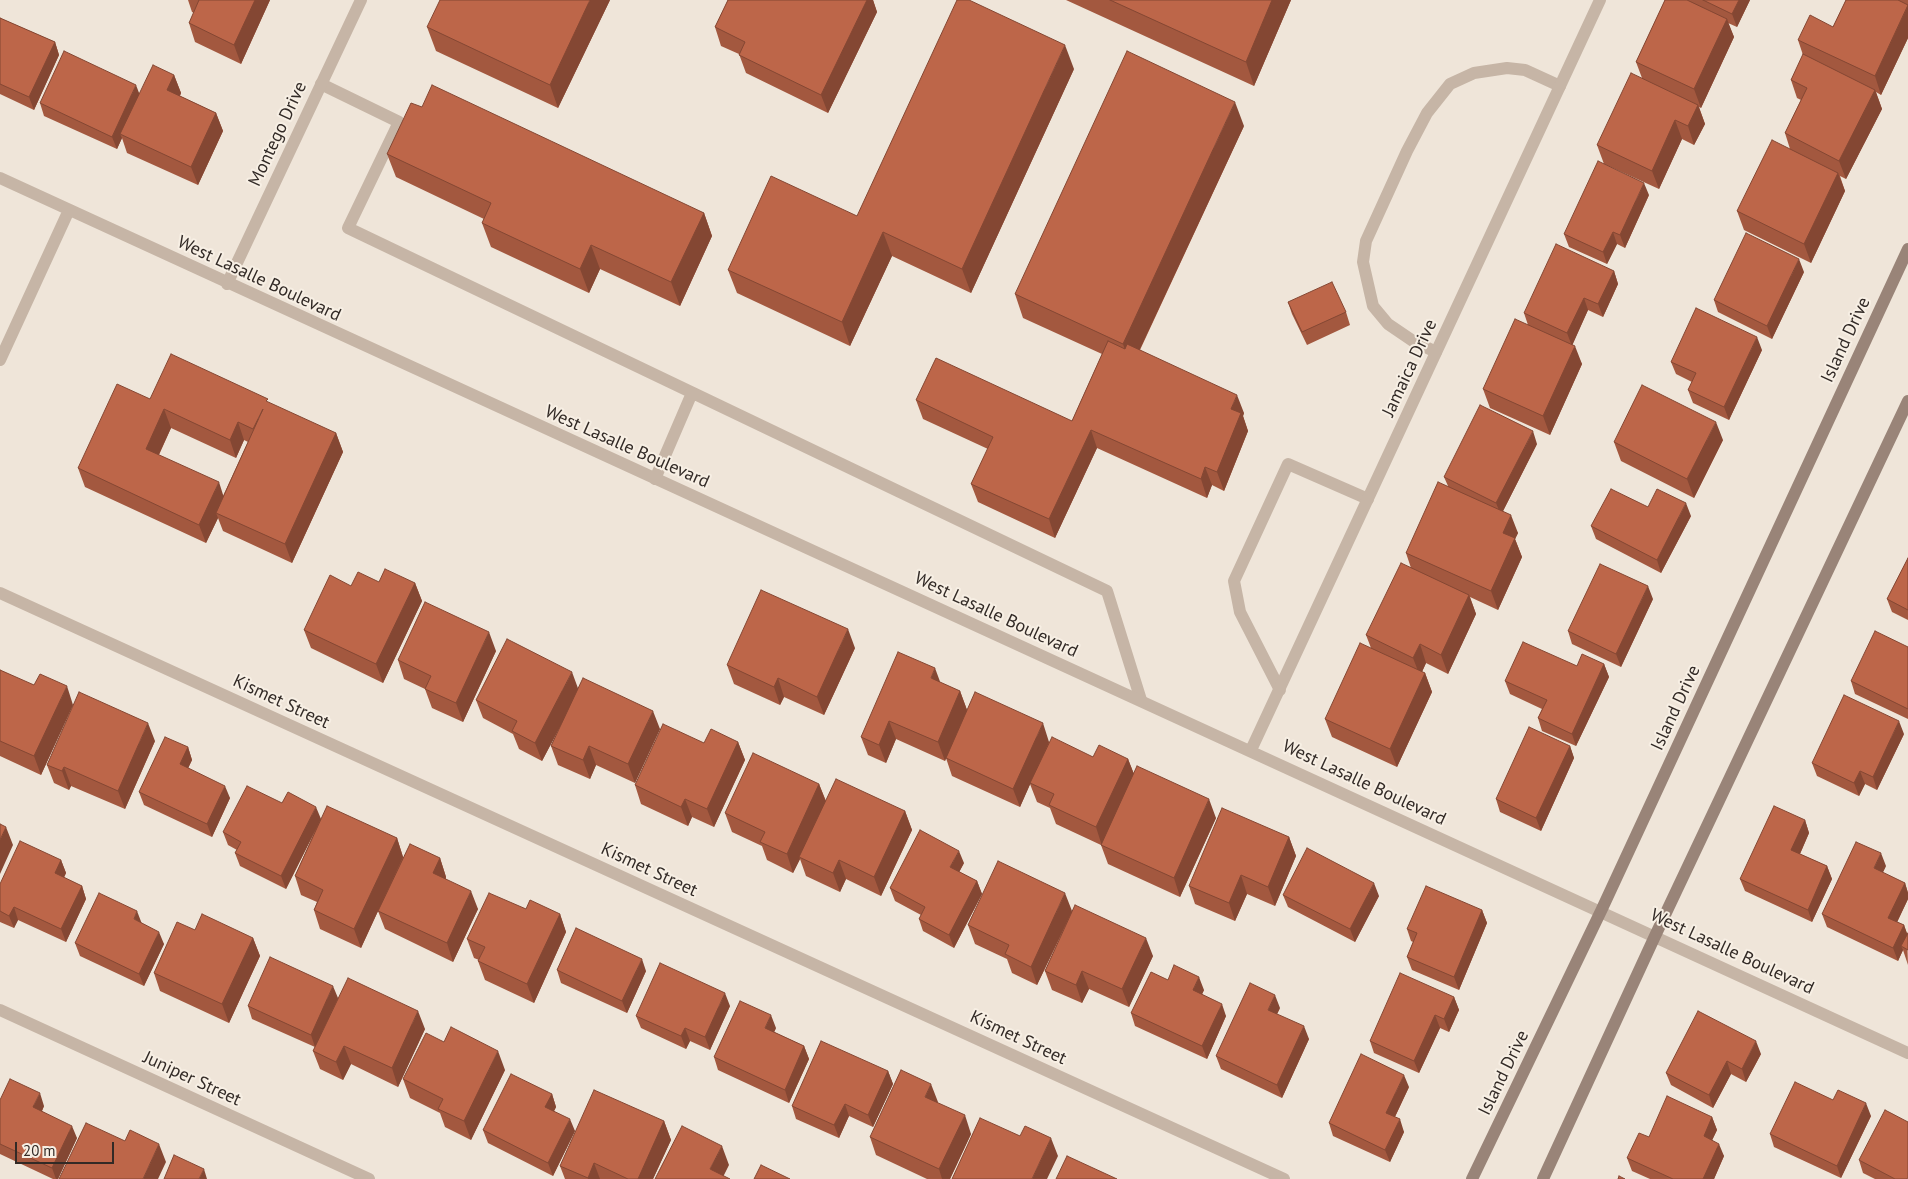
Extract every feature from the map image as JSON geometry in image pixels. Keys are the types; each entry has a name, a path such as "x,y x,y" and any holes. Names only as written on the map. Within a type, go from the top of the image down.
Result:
{"street":[{"name":"Montego Drive","path":"227,284 361,0"},
{"name":"Jamaica Drive","path":"1251,750 1600,0"},
{"path":"1436,352 1388,324 1373,306 1363,262 1366,240 1407,151 1427,113 1450,84 1474,73 1507,68 1525,70 1560,86"},
{"path":"321,84 398,122 348,228 1106,591 1141,700"},
{"name":"West Lasalle Boulevard","path":"0,178 227,284 1251,750 1908,1053"},
{"path":"0,360 69,210"},
{"name":"Island Drive","path":"1472,1179 1601,911 1908,249"},
{"path":"655,479 692,393"},
{"path":"1544,1179 1656,936 1908,401"},
{"path":"1280,690 1240,612 1234,581 1288,464 1368,499"},
{"name":"Kismet Street","path":"0,593 1284,1179"},
{"name":"Juniper Street","path":"0,1010 370,1179"}],"building":[{"path":"199,0 255,0 234,45 189,23"},
{"path":"440,0 590,0 550,85 427,27"},
{"path":"728,0 867,0 821,95 739,55 745,42 715,27"},
{"path":"957,0 969,0 1065,45 962,269 883,232 842,322 728,270 771,176 857,216"},
{"path":"1110,0 1272,0 1246,62"},
{"path":"1665,0 1687,0 1727,19 1694,89 1636,62"},
{"path":"1703,0 1739,0 1732,14"},
{"path":"1846,0 1898,0 1908,5 1875,76 1798,40 1810,15 1833,27"},
{"path":"0,18 55,42 29,97 0,84"},
{"path":"64,51 136,85 112,137 40,103"},
{"path":"1127,51 1235,102 1123,344 1015,294"},
{"path":"1803,54 1875,90 1839,161 1785,133 1807,88 1791,80"},
{"path":"153,65 174,75 167,90 216,113 191,167 120,134"},
{"path":"1631,73 1698,105 1688,126 1675,120 1652,171 1597,145"},
{"path":"432,85 704,213 671,282 591,245 580,269 482,223 491,203 387,154 411,103 422,107"},
{"path":"1772,140 1838,173 1804,244 1737,211"},
{"path":"1598,161 1644,183 1620,235 1613,232 1603,252 1564,234"},
{"path":"1746,233 1799,259 1767,326 1714,300"},
{"path":"1556,244 1614,271 1598,304 1584,298 1567,333 1524,313"},
{"path":"1332,282 1346,312 1302,332 1288,302"},
{"path":"1696,308 1757,337 1724,407 1688,390 1696,373 1671,362"},
{"path":"1515,319 1575,346 1543,416 1483,389"},
{"path":"1108,341 1125,349 1127,344 1237,395 1231,409 1241,413 1217,472 1205,467 1201,479 1091,430 1049,519 971,484 993,437 916,400 936,358 1072,421"},
{"path":"171,354 336,433 285,544 216,513 263,409 253,429 238,422 230,440 164,409 146,449 219,482 199,525 78,468 117,384 150,399"},
{"path":"1642,385 1716,422 1687,479 1614,442"},
{"path":"1480,405 1533,431 1496,503 1444,477"},
{"path":"1438,482 1511,515 1503,533 1515,538 1491,591 1406,553"},
{"path":"1611,489 1648,507 1657,489 1686,503 1657,560 1591,526"},
{"path":"1908,558 1908,610 1887,599"},
{"path":"1401,563 1469,595 1441,655 1420,644 1413,658 1366,635"},
{"path":"1600,564 1648,586 1616,654 1568,631"},
{"path":"385,569 415,583 376,664 304,630 330,575 351,586 358,572 379,582"},
{"path":"761,590 848,629 817,697 778,678 774,687 727,665"},
{"path":"425,602 489,632 456,703 425,689 431,676 398,660"},
{"path":"1875,631 1908,647 1908,709 1851,681"},
{"path":"507,639 572,672 535,743 512,731 517,721 476,700"},
{"path":"1523,642 1577,666 1582,654 1604,664 1572,734 1538,718 1547,700 1505,681"},
{"path":"1360,643 1425,673 1390,749 1325,719"},
{"path":"898,652 935,668 931,678 960,691 938,742 889,721 879,745 861,737"},
{"path":"0,670 34,685 40,674 67,686 34,756 0,741"},
{"path":"583,678 653,711 628,764 589,746 583,760 551,746"},
{"path":"79,692 148,723 118,791 64,767 62,771 47,765"},
{"path":"975,692 1043,723 1013,789 946,758"},
{"path":"1844,695 1899,721 1873,777 1860,771 1854,783 1812,763"},
{"path":"663,724 704,743 711,729 738,742 707,809 685,799 681,807 635,785"},
{"path":"1529,727 1570,746 1536,818 1496,799"},
{"path":"165,737 188,747 180,764 225,786 207,824 139,792"},
{"path":"1052,737 1093,757 1099,745 1128,759 1096,827 1049,805 1054,794 1030,783"},
{"path":"753,753 819,784 787,854 760,842 765,832 725,813"},
{"path":"1137,766 1209,799 1174,878 1101,845"},
{"path":"836,779 905,811 874,877 839,860 833,873 799,857"},
{"path":"247,786 282,803 288,792 316,807 281,876 235,853 241,842 223,832"},
{"path":"327,806 397,838 354,929 314,910 323,890 295,876"},
{"path":"1774,806 1805,820 1791,850 1827,866 1808,910 1740,879"},
{"path":"1222,808 1289,837 1268,887 1241,875 1229,903 1189,886"},
{"path":"0,824 6,827 0,840"},
{"path":"920,830 959,851 950,867 977,881 949,935 919,919 925,907 890,888"},
{"path":"20,841 61,860 55,873 82,886 61,929 14,907 9,916 0,911 0,884"},
{"path":"1856,842 1881,853 1874,868 1905,883 1888,918 1904,925 1893,948 1822,914"},
{"path":"410,844 440,858 433,873 471,891 447,943 378,911"},
{"path":"1307,848 1374,883 1350,929 1283,895"},
{"path":"998,861 1065,893 1031,967 1005,954 1009,945 968,925"},
{"path":"1426,886 1482,910 1454,977 1407,957 1417,933 1407,929"},
{"path":"99,893 137,911 134,919 159,932 139,974 75,943"},
{"path":"489,893 526,909 530,900 560,914 527,984 478,961 485,947 467,939"},
{"path":"1075,905 1146,938 1122,989 1082,971 1076,985 1045,971"},
{"path":"202,914 253,938 222,1004 154,973 177,922 195,930"},
{"path":"576,928 642,959 622,1001 557,970"},
{"path":"1908,933 1908,950 1901,946"},
{"path":"270,957 333,986 311,1035 248,1006"},
{"path":"660,963 725,993 705,1037 685,1028 681,1036 636,1016"},
{"path":"1174,965 1199,977 1193,990 1222,1004 1202,1046 1131,1013 1151,972 1168,980"},
{"path":"1400,973 1454,997 1444,1019 1435,1015 1414,1061 1370,1041"},
{"path":"348,978 418,1011 392,1068 344,1046 336,1062 313,1051"},
{"path":"1250,983 1275,995 1268,1010 1304,1026 1277,1085 1216,1056"},
{"path":"740,1001 771,1015 765,1028 804,1046 785,1090 714,1057"},
{"path":"1698,1011 1756,1041 1742,1069 1727,1061 1709,1095 1666,1073"},
{"path":"451,1027 498,1051 464,1121 438,1109 443,1099 403,1079 426,1033 444,1042"},
{"path":"821,1041 888,1071 868,1115 845,1104 834,1125 792,1106"},
{"path":"1361,1054 1404,1075 1386,1113 1400,1119 1385,1150 1329,1123"},
{"path":"901,1070 931,1084 925,1097 965,1115 939,1169 870,1137"},
{"path":"511,1074 552,1094 545,1107 570,1119 548,1163 483,1130"},
{"path":"10,1079 40,1093 33,1107 72,1126 52,1168 0,1144 0,1100"},
{"path":"1795,1082 1833,1100 1838,1090 1866,1103 1837,1166 1770,1134"},
{"path":"594,1090 664,1121 638,1179 628,1179 594,1163 588,1178 560,1166"},
{"path":"1667,1096 1712,1117 1704,1136 1719,1144 1703,1179 1673,1179 1627,1158 1639,1133 1649,1137"},
{"path":"1885,1110 1908,1122 1907,1179 1895,1179 1859,1160"},
{"path":"980,1118 1020,1136 1025,1126 1051,1138 1032,1179 952,1179"},
{"path":"86,1123 125,1141 130,1130 159,1144 143,1179 59,1179"},
{"path":"682,1126 722,1146 710,1169 730,1179 655,1179"},
{"path":"174,1155 204,1169 199,1179 164,1179"},
{"path":"1067,1156 1117,1179 1056,1179"},
{"path":"761,1165 790,1179 754,1179"}]}
